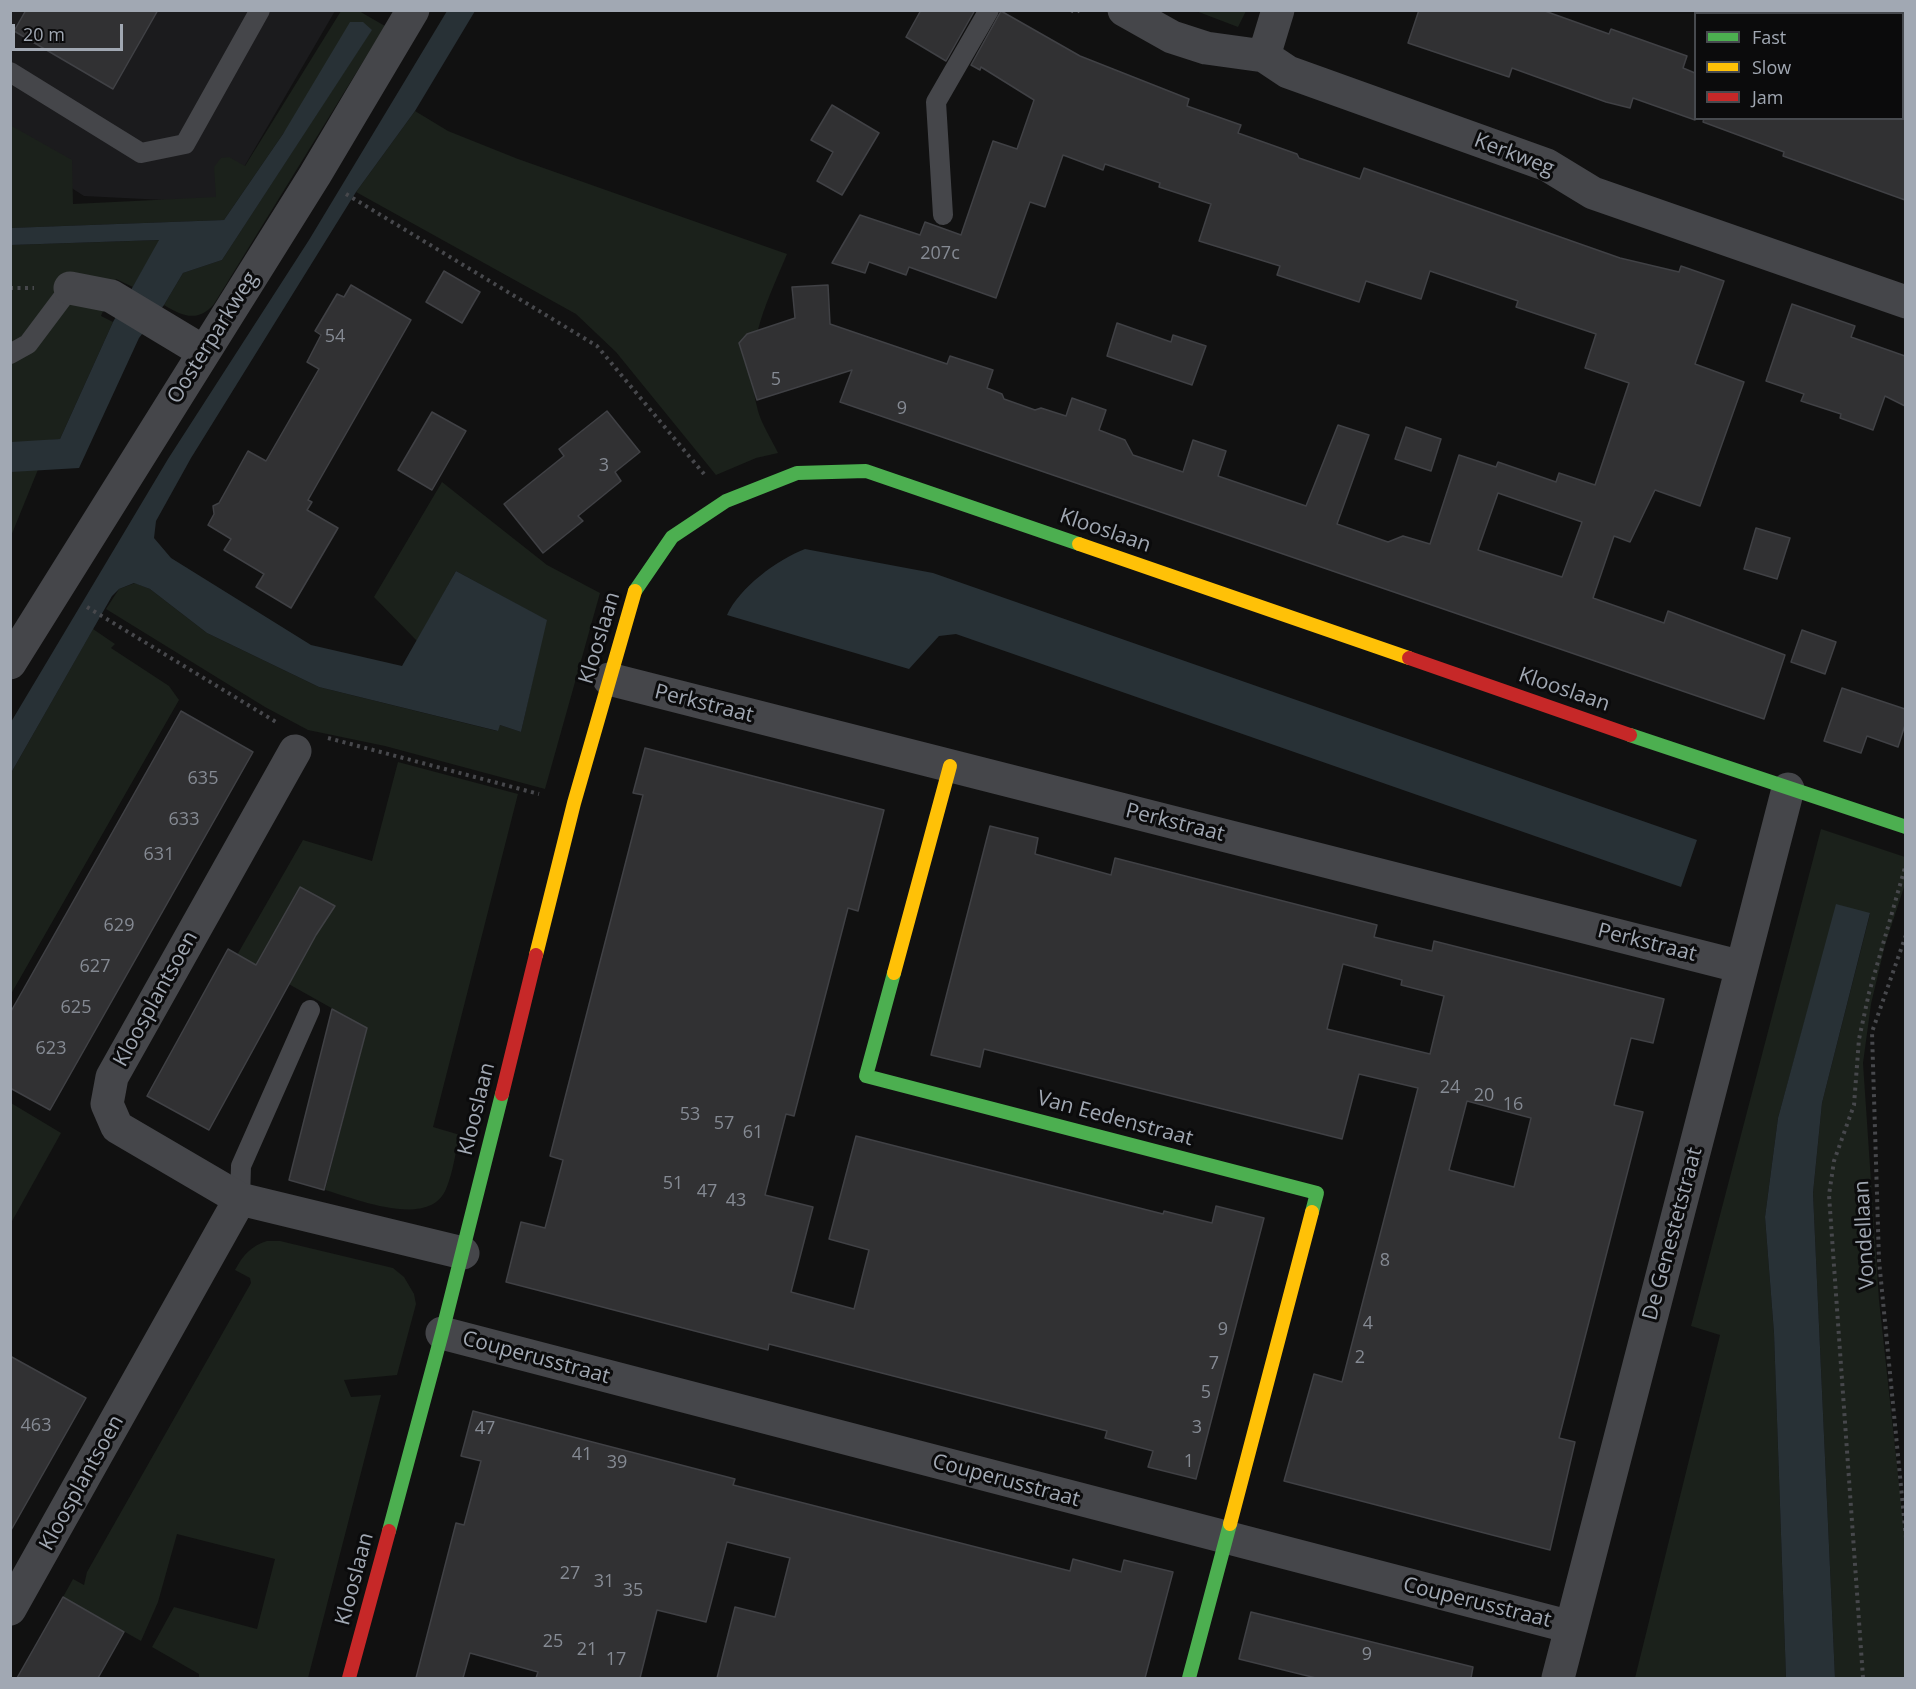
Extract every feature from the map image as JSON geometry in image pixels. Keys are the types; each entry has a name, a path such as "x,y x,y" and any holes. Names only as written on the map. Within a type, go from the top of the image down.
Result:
{"street":[{"name":"Oosterparkweg","path":"10,663 413,10"},
{"name":"Kerkweg","path":"1124,10 1173,37 1206,48 1264,56 1288,72 1547,165 1593,193 1905,302"},
{"path":"1264,56 1278,10"},
{"path":"70,288 111,296 204,352"},
{"name":"Klooslaan","path":"349,1678 463,1253 574,803 635,591 672,537 726,501 797,473 866,471 1788,789 1905,827"},
{"name":"Perkstraat","path":"609,679 1742,967"},
{"name":"Kloosplantsoen","path":"288,738 112,1077 107,1104 117,1126 240,1198 463,1253"},
{"name":"Van Eedenstraat","path":"950,766 866,1076 1317,1193 1227,1539"},
{"name":"De Genestetstraat","path":"1558,1678 1788,789"},
{"name":"Kloosplantsoen","path":"10,1610 240,1198"},
{"name":"Couperusstraat","path":"442,1333 1571,1628"},
{"path":"1189,1678 1227,1539"}],"lane":[{"path":"10,72 141,153 185,144 260,10"},
{"path":"943,214 936,102 989,10"},
{"path":"10,354 28,344 70,288"},
{"path":"240,1198 241,1166 310,1010"}],"path":[{"path":"1071,10 1076,13 1079,10"},
{"path":"367,207 597,346 726,501"},
{"path":"81,603 288,738"},
{"path":"327,738 574,803"},
{"path":"1863,1678 1829,1195 1834,1161 1854,1105 1859,1039 1869,993 1905,864"},
{"name":"Vondellaan","path":"1905,935 1872,1032 1879,1260 1905,1538"}],"shaded area":[{"path":"1246,10 1238,27 1196,11"},
{"path":"10,11 335,11 223,203 84,196 11,149"},
{"path":"341,11 359,11 385,26 214,304 202,314 184,315 164,305 183,273 222,260 372,29 283,134 224,220 11,228 10,125 72,160 73,204 216,197 214,167 221,158 229,157 245,166"},
{"path":"447,11 475,11 415,111 356,192 191,458 156,521 154,538 171,558 311,645 402,666 456,571 547,620 521,732 500,725 498,731 319,687 207,633 150,589 134,583 119,589 112,596 11,773 11,722 168,459 309,240"},
{"path":"350,22 363,22 372,30 222,260 183,273 164,305 139,338 79,468 11,472 11,442 60,439 113,322 159,240 11,245 10,228 224,220 283,134"},
{"path":"415,111 448,131 518,159 787,254 763,312 754,349 753,368 758,411 778,453 756,458 716,475 616,352 576,314 356,192"},
{"path":"160,240 133,287 116,279 101,316 113,322 60,439 50,440 11,536 11,245"},
{"path":"442,482 547,565 600,593 545,789 385,746 308,730 265,707 106,609 119,589 135,583 150,589 207,633 319,687 497,731 500,725 521,732 546,620 456,571 417,641 374,597"},
{"path":"805,549 933,573 1697,840 1681,887 956,634 939,636 909,669 727,615 741,594 760,576 771,567"},
{"path":"93,629 115,644 111,648 169,686 179,700 11,994 11,773"},
{"path":"398,762 518,794 433,1127 460,1135 450,1176 446,1189 437,1201 424,1208 408,1209 372,1204 325,1190 367,1028 237,955 303,840 372,861"},
{"path":"1821,829 1905,857 1905,884 1885,945 1871,1004 1863,1063 1879,1300 1905,1539 1905,1678 1835,1678 1813,1193 1822,1103 1870,914 1837,905 1778,1118 1765,1217 1774,1333 1786,1678 1635,1678 1720,1335 1691,1326"},
{"path":"1836,904 1870,913 1822,1103 1813,1193 1835,1678 1786,1678 1774,1333 1765,1217 1778,1118"},
{"path":"11,1103 61,1133 11,1223"},
{"path":"267,1241 280,1241 393,1268 404,1277 414,1294 416,1304 397,1375 344,1380 351,1397 381,1395 308,1678 199,1678 199,1674 152,1647 174,1607 257,1629 275,1559 177,1534 158,1602 141,1641 63,1597 73,1579 84,1585 87,1572 251,1283 250,1278 235,1270 252,1248"}],"building":[{"path":"26,10 158,10 113,89 14,31"},
{"path":"921,10 975,10 946,61 906,37"},
{"path":"1419,10 1542,10 1609,34 1611,29 1687,56 1683,68 1694,73 1694,120 1633,98 1630,108 1606,102 1512,68 1509,77 1408,43"},
{"path":"1001,11 1080,56 1189,99 1187,106 1241,125 1238,133 1297,154 1299,158 1360,179 1364,168 1620,258 1679,272 1681,266 1724,281 1695,364 1744,382 1700,506 1655,490 1630,542 1614,536 1593,598 1664,623 1668,611 1785,655 1764,719 840,402 852,370 757,400 739,343 747,334 795,318 792,287 828,285 830,324 947,364 950,356 993,370 987,388 1002,394 1004,399 1035,410 1041,408 1066,416 1072,398 1106,410 1099,430 1125,440 1133,455 1183,472 1193,440 1226,451 1218,476 1306,506 1338,425 1369,435 1337,524 1388,542 1403,536 1430,544 1459,455 1496,467 1498,462 1556,482 1559,473 1595,485 1629,383 1585,368 1596,334 1516,307 1518,301 1430,271 1421,299 1366,281 1359,302 1277,275 1280,266 1199,241 1211,204 1159,187 1160,183 1105,164 1103,170 1063,155 1045,207 1030,202 996,298 909,267 906,275 869,262 865,273 832,263 860,215 920,235 925,222 961,235 993,141 1017,149 1034,100 981,67 980,70 971,65","holes":["1498,493 1582,522 1562,577 1478,550"]},
{"path":"832,105 879,133 842,195 817,181 833,152 811,140"},
{"path":"1905,118 1905,200 1783,156 1784,152 1703,122 1704,120 1904,120"},
{"path":"444,271 480,292 462,323 426,302"},
{"path":"351,285 411,320 308,500 312,502 307,510 338,528 291,608 256,587 264,574 224,550 231,539 208,525 214,514 213,506 219,503 248,451 266,461 319,369 307,362 321,335 315,331 337,294 344,297"},
{"path":"1792,304 1855,326 1851,337 1905,356 1905,406 1885,396 1873,430 1840,418 1841,414 1801,401 1804,394 1766,381"},
{"path":"1117,323 1171,342 1173,335 1206,346 1192,385 1107,356"},
{"path":"607,411 640,452 615,472 621,481 578,516 583,521 543,553 504,504 564,456 559,449"},
{"path":"432,412 466,431 432,490 398,470"},
{"path":"1406,427 1441,439 1431,471 1395,459"},
{"path":"1756,528 1790,538 1777,579 1744,569"},
{"path":"1802,630 1836,642 1825,674 1791,662"},
{"path":"1842,688 1905,709 1905,725 1898,747 1867,736 1861,753 1824,741"},
{"path":"181,711 253,752 50,1110 10,1088 10,1013"},
{"path":"645,748 884,810 858,911 848,908 794,1116 786,1114 765,1195 813,1207 791,1292 854,1309 869,1250 829,1239 856,1136 1163,1214 1164,1211 1212,1223 1216,1206 1264,1218 1196,1479 1148,1467 1153,1451 1105,1438 1107,1431 769,1344 768,1350 506,1282 521,1222 545,1228 563,1160 550,1156 643,795 633,793"},
{"path":"990,826 1038,838 1035,854 1111,875 1115,858 1377,925 1374,937 1432,951 1434,941 1664,999 1653,1043 1631,1038 1614,1105 1643,1112 1559,1438 1575,1442 1550,1550 1284,1481 1314,1374 1342,1382 1418,1088 1359,1074 1342,1139 984,1049 980,1067 931,1055","holes":["1343,964 1402,980 1401,985 1444,996 1430,1054 1327,1029","1467,1101 1531,1118 1514,1187 1449,1170"]},
{"path":"300,887 335,906 316,935 209,1130 147,1096 228,949 256,965"},
{"path":"332,1009 367,1028 324,1190 289,1180"},
{"path":"10,1356 86,1398 10,1532"},
{"path":"473,1411 735,1479 733,1485 1070,1571 1073,1559 1121,1572 1124,1560 1173,1572 1145,1678 717,1678 735,1607 775,1617 790,1558 727,1542 706,1622 657,1610 640,1678 536,1678 538,1672 470,1653 463,1678 416,1678 456,1523 464,1525 481,1461 461,1456"},
{"path":"63,1597 124,1632 98,1678 17,1678"},
{"path":"1251,1612 1473,1667 1471,1678 1316,1678 1239,1659"}],"traffic: fast":[{"path":"635,591 672,537 726,501 797,473 866,471 1079,544"},
{"path":"1630,735 1906,827"},
{"path":"894,973 866,1076 1317,1193 1312,1212"},
{"path":"389,1531 502,1094"},
{"path":"1189,1678 1230,1524"}],"traffic: slow":[{"path":"1079,544 1409,658"},
{"path":"536,955 574,803 635,591"},
{"path":"894,973 950,766"},
{"path":"1230,1524 1312,1212"}],"traffic: jam":[{"path":"1409,658 1630,735"},
{"path":"502,1094 536,955"},
{"path":"349,1678 389,1531"}]}
